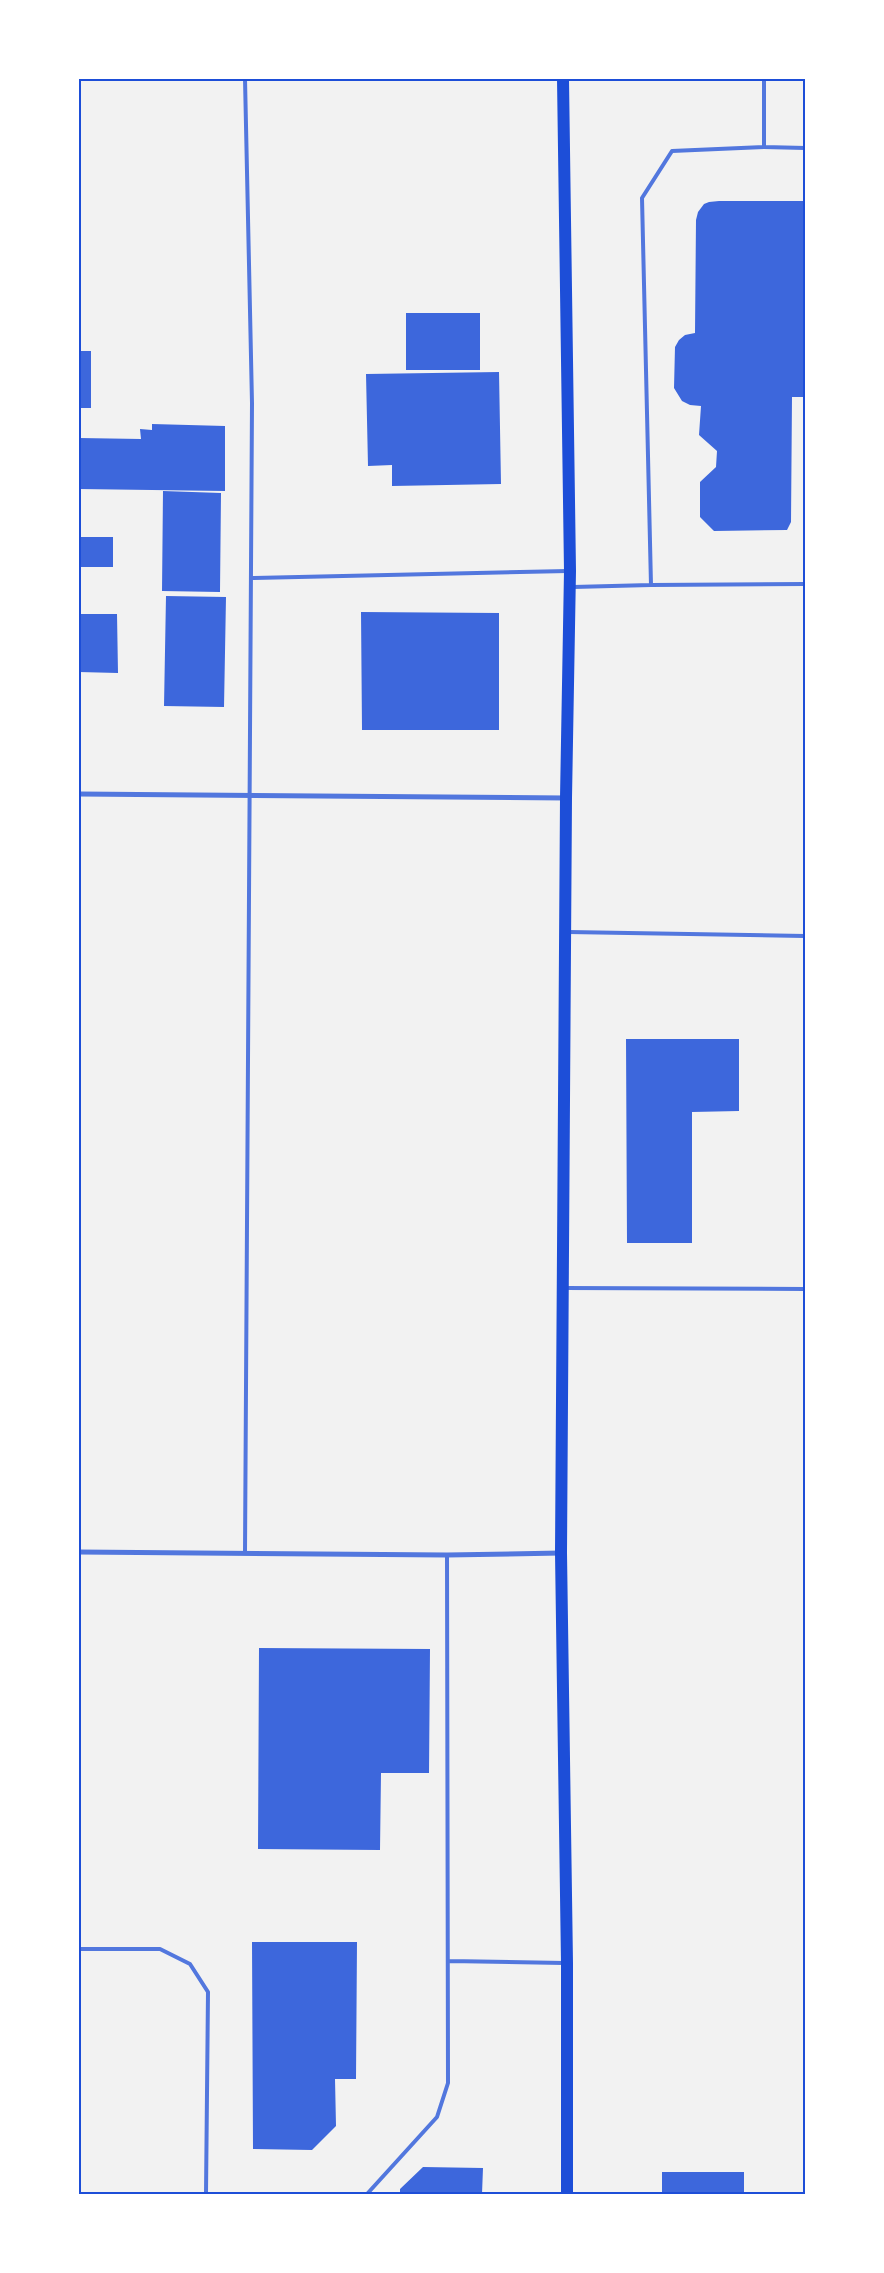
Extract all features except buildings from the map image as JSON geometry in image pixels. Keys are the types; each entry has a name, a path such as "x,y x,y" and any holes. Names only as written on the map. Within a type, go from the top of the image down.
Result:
{"main road":[{"path":"563,79 570,571 566,798 561,1553 567,1963 567,2194"}],"street":[{"path":"79,794 566,798"},
{"path":"79,1552 561,1553"}],"lane":[{"path":"245,79 252,403 245,1552"},
{"path":"764,79 764,147"},
{"path":"651,585 642,198 672,151 764,147 805,148"},
{"path":"252,578 570,571"},
{"path":"570,587 805,584"},
{"path":"565,932 805,936"},
{"path":"563,1288 805,1289"},
{"path":"367,2194 437,2117 448,2083 447,1554"},
{"path":"79,1950 160,1949 190,1964 208,1992 206,2194"},
{"path":"449,1961 567,1963"}]}
